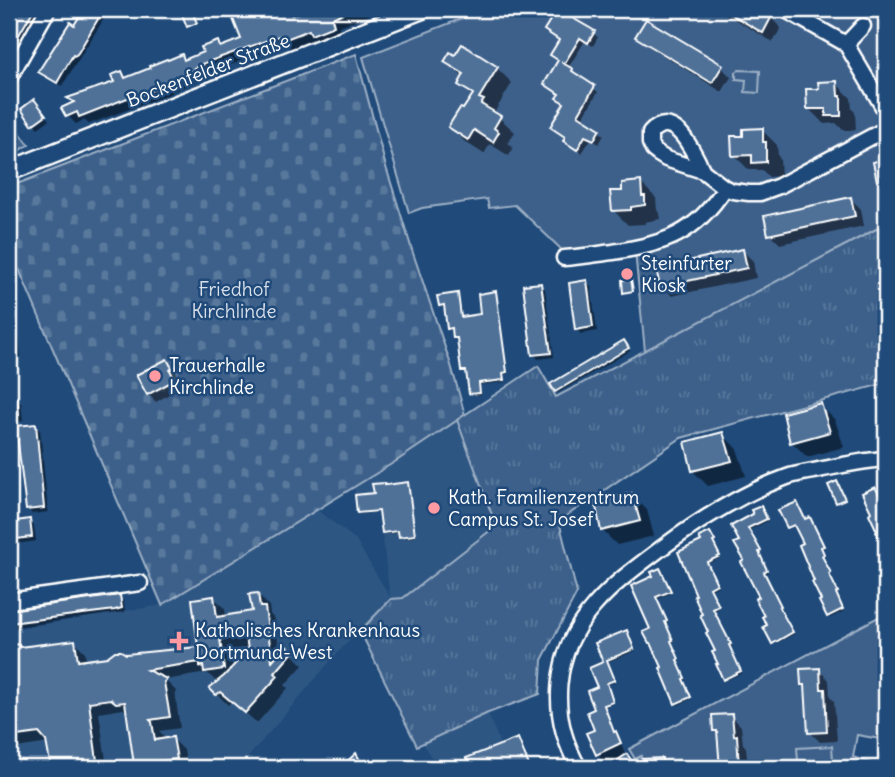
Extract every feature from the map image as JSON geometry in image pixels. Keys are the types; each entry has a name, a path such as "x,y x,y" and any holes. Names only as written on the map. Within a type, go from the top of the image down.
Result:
{"main road":[{"name":"Bockenfelder Straße","path":"9,171 422,9"}],"street":[{"path":"9,78 48,9"},
{"path":"784,9 846,44 886,112"},
{"path":"846,44 863,26"},
{"path":"703,170 725,188 749,194 760,193 886,130"},
{"path":"564,258 628,250 672,238 702,218 725,188"},
{"path":"579,768 560,722 559,686 563,663 574,633 594,606 639,565 685,531 755,489 790,476 886,459"},
{"path":"9,601 140,583"}],"shaded area":[{"name":"Katholisches Krankenhaus Dortmund-West","path":"457,420 496,526 402,598 391,599 340,650 239,768 9,768 9,630 162,605 317,510 355,539 390,597 378,504 369,512 357,513 354,487"},
{"path":"488,713 500,744 518,738 530,768 438,768 423,744"}],"green space":[{"path":"486,9 886,9 886,224 645,351 634,242 564,252 515,205 489,208 487,199 422,208 409,213 363,57"},
{"name":"Friedhof Kirchlinde","path":"356,54 386,167 465,415 398,460 162,605 9,246 9,187"},
{"path":"760,71 759,93 745,92 746,80 736,79 736,72"},
{"path":"9,118 29,145 19,152 9,154"},
{"path":"886,224 886,383 681,438 559,521 577,593 542,660 540,694 488,713 417,746 360,631 391,599 403,598 496,526 457,420 538,366 556,397"},
{"path":"886,613 886,740 857,735 853,757 876,765 876,768 642,768 641,756 635,759 629,749"},
{"path":"832,746 833,760 798,761 797,748"}],"building":[{"path":"17,9 34,9 9,52 9,23"},
{"path":"84,9 104,9 57,83 38,72 70,22 74,25"},
{"path":"180,9 191,9 197,23 187,27"},
{"path":"249,9 290,9 292,15 312,9 353,9 332,18 334,26 311,35 309,30 281,41 279,36 202,64 194,68 195,70 164,83 165,85 136,97 135,95 79,117 77,112 66,117 61,108 74,102 67,98 114,82 111,75 122,71 125,78 182,54 184,60 203,52 201,47 218,41 220,47 241,39 233,19 250,11"},
{"path":"557,9 573,15 571,17 595,31 588,43 580,38 564,64 595,86 578,115 600,129 594,140 585,136 577,150 563,141 565,137 550,127 564,103 556,98 559,94 544,84 558,60 550,55 559,40 544,30"},
{"path":"722,9 760,9 772,16 763,33"},
{"path":"646,19 723,65 712,83 635,37"},
{"path":"462,44 498,67 479,98 484,100 481,104 501,116 494,128 499,132 493,142 474,130 468,140 448,127 473,94 458,85 464,74 444,62 450,52 455,55"},
{"path":"837,81 838,96 841,96 841,116 826,116 826,109 807,109 806,89 819,89 818,82"},
{"path":"34,99 46,115 32,125 21,109"},
{"path":"763,128 766,162 752,163 752,155 732,156 731,136 743,136 743,129"},
{"path":"886,159 886,179 877,181 873,162"},
{"path":"641,181 645,205 631,207 631,210 612,211 610,191 622,191 622,183"},
{"path":"851,197 855,216 768,235 764,216"},
{"path":"743,249 747,268 660,287 656,268"},
{"path":"631,279 633,291 623,293 622,280"},
{"path":"587,280 593,327 575,330 569,283"},
{"path":"541,283 551,353 532,355 523,285"},
{"path":"496,291 507,372 503,373 504,380 479,383 480,393 469,394 466,371 461,371 457,338 453,338 452,328 447,329 444,305 439,306 437,296 458,293 461,317 480,314 478,294"},
{"path":"624,340 629,348 555,392 550,384"},
{"name":"Trauerhalle Kirchlinde","path":"167,359 175,380 147,395 136,375"},
{"path":"17,397 19,415 9,416 9,398"},
{"path":"821,403 830,432 790,443 783,413"},
{"path":"36,424 44,508 26,510 16,426"},
{"path":"723,432 732,461 692,471 685,442"},
{"path":"837,481 845,499 836,503 828,485"},
{"path":"408,482 415,535 399,537 398,531 382,533 379,511 357,513 355,495 374,493 372,484"},
{"path":"875,487 879,494 883,492 886,499 886,505 883,507 886,514 886,555 862,493"},
{"path":"632,493 640,521 601,531 595,502"},
{"path":"797,502 805,519 810,517 824,546 821,547 824,554 822,556 831,573 829,574 843,609 827,617 799,545 803,543 794,525 787,528 778,510"},
{"path":"761,506 767,519 748,528 761,551 759,552 767,570 764,572 781,606 779,607 793,632 772,644 763,627 767,625 762,617 764,616 755,599 759,597 741,562 744,560 734,543 739,541 731,526 753,514 751,510"},
{"path":"30,519 32,537 9,540 9,522"},
{"path":"710,532 720,556 707,562 717,584 710,588 719,606 713,609 741,671 723,680 712,652 715,651 700,615 702,614 694,596 696,595 678,552 701,541 699,537"},
{"path":"660,568 671,591 656,597 667,621 665,622 673,640 671,641 679,659 677,660 685,678 683,679 691,697 675,704 660,668 662,667 643,632 650,629 631,586 653,576 651,572"},
{"path":"258,593 260,607 265,607 272,661 285,645 293,652 275,673 278,676 245,713 220,692 216,695 209,688 248,650 246,636 220,639 224,669 204,672 200,662 147,670 167,679 164,682 170,717 150,720 155,740 173,737 177,759 134,765 125,702 116,703 111,699 89,702 98,768 51,768 46,741 39,733 9,737 9,645 19,644 19,647 75,640 78,661 107,657 115,651 126,654 198,647 192,599 214,596 217,617 252,611 249,594"},
{"path":"120,595 122,608 115,610 9,623 9,610"},
{"path":"627,630 634,649 607,660 615,680 607,683 613,702 604,705 621,743 596,755 586,733 594,730 587,712 594,709 587,691 597,687 589,668 603,662 595,643"},
{"path":"820,668 821,689 825,689 827,732 808,733 805,685 801,685 800,669"},
{"path":"732,714 734,736 737,735 739,768 720,768 717,731 713,731 712,715"},
{"path":"518,738 530,768 470,768 466,758"},
{"path":"356,753 364,768 340,768"},
{"path":"627,754 633,763 625,768 606,768"},
{"path":"662,758 662,768 642,768 642,759"}],"place":[{"name":"Steinfurter Kiosk","path":"627,274"},
{"name":"Trauerhalle Kirchlinde","path":"155,376"},
{"name":"Kath. Familienzentrum Campus St. Josef","path":"434,508"},
{"name":"Katholisches Krankenhaus Dortmund-West","path":"179,641"}]}
